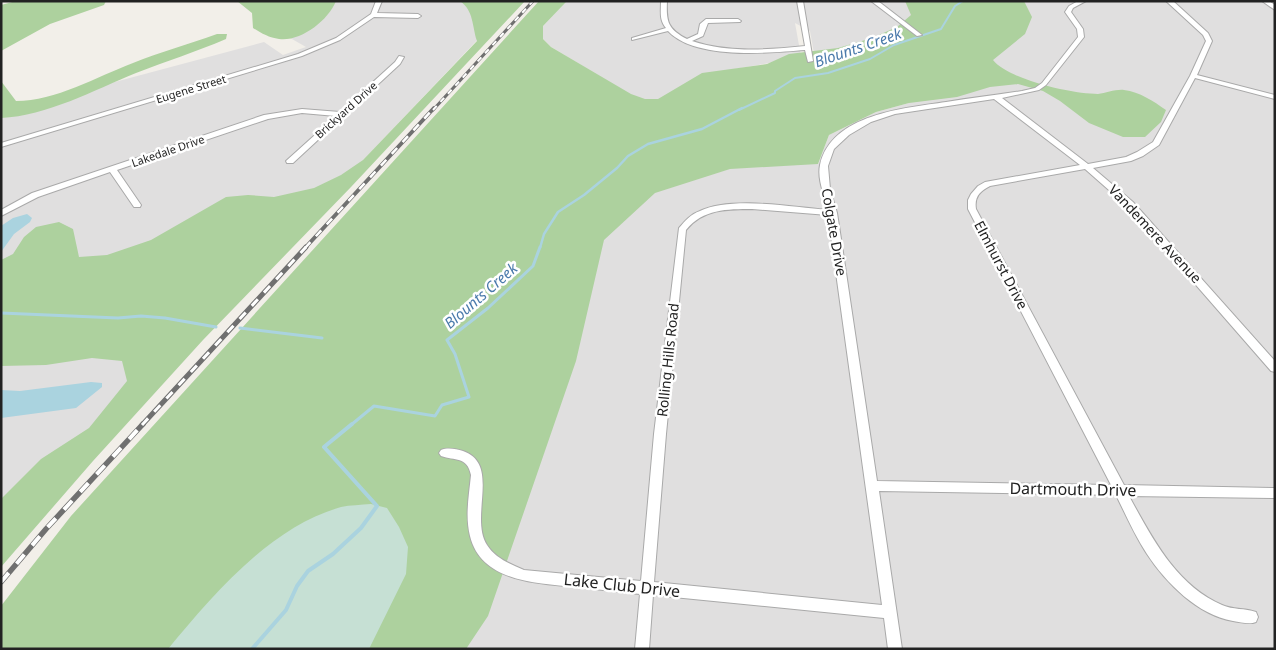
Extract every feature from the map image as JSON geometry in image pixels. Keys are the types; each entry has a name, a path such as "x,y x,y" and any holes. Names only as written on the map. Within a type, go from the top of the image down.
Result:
{"street":[{"path":"378,1 373,15 418,16"},
{"path":"664,1 663,18 670,29 688,41 717,49 743,52 808,48"},
{"path":"800,1 810,61"},
{"path":"874,1 919,35"},
{"name":"Colgate Drive","path":"895,649 833,213 826,189 824,166 831,148 846,133 868,120 894,112 1030,91 1044,84 1081,37 1080,29 1068,12 1071,7 1083,1"},
{"name":"Elmhurst Drive","path":"1169,1 1206,34 1210,41 1160,137 1150,149 1128,159 988,184 975,192 970,203 1151,549 1179,581 1202,600 1221,611 1250,617"},
{"path":"1265,1 1275,8"},
{"name":"Eugene Street","path":"1,145 307,52 338,39 373,15"},
{"path":"688,41 701,35 703,24 706,22 738,21"},
{"path":"634,39 670,29"},
{"name":"Brickyard Drive","path":"290,161 398,63 401,57"},
{"path":"1193,76 1275,96"},
{"name":"Vandemere Avenue","path":"996,97 1086,166 1130,204 1275,368"},
{"name":"Lakedale Drive","path":"1,214 34,195 267,117 302,112 341,114"},
{"path":"112,169 137,205"},
{"name":"Rolling Hills Road","path":"642,649 660,434 682,230 686,224 697,216 720,208 833,213"},
{"name":"Lake Club Drive","path":"445,453 464,456 476,468 474,531 485,554 496,564 509,571 524,576 890,612"},
{"name":"Dartmouth Drive","path":"872,486 1275,493"}],"shaded area":[{"path":"331,1 476,1 501,15 1,541 1,96 10,110 264,42 283,55 306,47 285,35"},
{"path":"567,1 953,1 914,27 815,59 810,31 795,23 802,62 775,62 729,70 653,108 551,47 543,39 540,29"},
{"path":"992,1 1275,1 1275,649 386,649 609,210 719,157 818,164 829,135 876,112 909,103"}],"green space":[{"path":"16,1 106,1 104,5 50,24 1,51 1,5"},
{"path":"237,1 336,1 327,16 312,29 296,37 279,39 272,38 253,28 252,13"},
{"path":"460,1 525,1 351,187 203,340 93,461 1,567 1,499 41,459 89,428 127,381 122,361 92,358 46,365 1,366 1,260 13,254 24,237 36,227 59,222 73,229 79,257 107,255 151,240 226,197 248,195 274,197 314,188 341,175 363,160 477,41 468,9"},
{"path":"539,1 567,1 543,26 543,39 551,47 631,94 645,99 658,99 702,73 767,64 789,54 838,48 872,38 897,27 911,15 905,1 1024,1 1032,17 1025,34 993,60 1001,67 1027,80 1073,92 1098,94 1118,90 1130,91 1146,97 1166,110 1161,122 1145,137 1123,137 1089,123 1043,91 1018,84 990,87 957,97 909,103 876,112 829,135 818,164 730,169 655,193 604,240 576,361 488,616 466,649 1,649 1,606 71,516"},
{"path":"217,34 227,34 226,39 36,113 1,118 1,81 16,101 46,97 61,93 143,59"},
{"path":"371,504 387,508 399,527 408,547 406,574 369,649 168,649 224,586 267,546 290,530 315,517 341,507"}],"water":[{"path":"27,214 32,218 30,222 14,234 1,252 1,226 13,218"},
{"path":"91,382 102,383 102,387 76,408 1,418 1,390 20,391"}],"waterway":[{"name":"Blounts Creek","path":"739,110 775,93 775,91 795,78 828,73 870,59 894,45 941,29 955,6 963,1"},
{"name":"Blounts Creek","path":"540,248 544,234 558,212 584,195 617,168 628,156 648,144 702,129 742,108"},
{"name":"Blounts Creek","path":"351,425 374,406 435,416 442,405 469,397 455,354 447,340 488,308 533,266 540,247"},
{"path":"1,313 118,318 141,316 165,318 216,327"},
{"path":"240,328 322,338"},
{"name":"Blounts Creek","path":"252,649 286,610 297,586 308,571 333,554 361,528 377,506 324,447 352,424"}],"railway":[{"path":"433,110 533,1"},
{"path":"305,248 434,108"},
{"path":"142,425 306,247"},
{"path":"1,582 46,529 143,424"}]}
